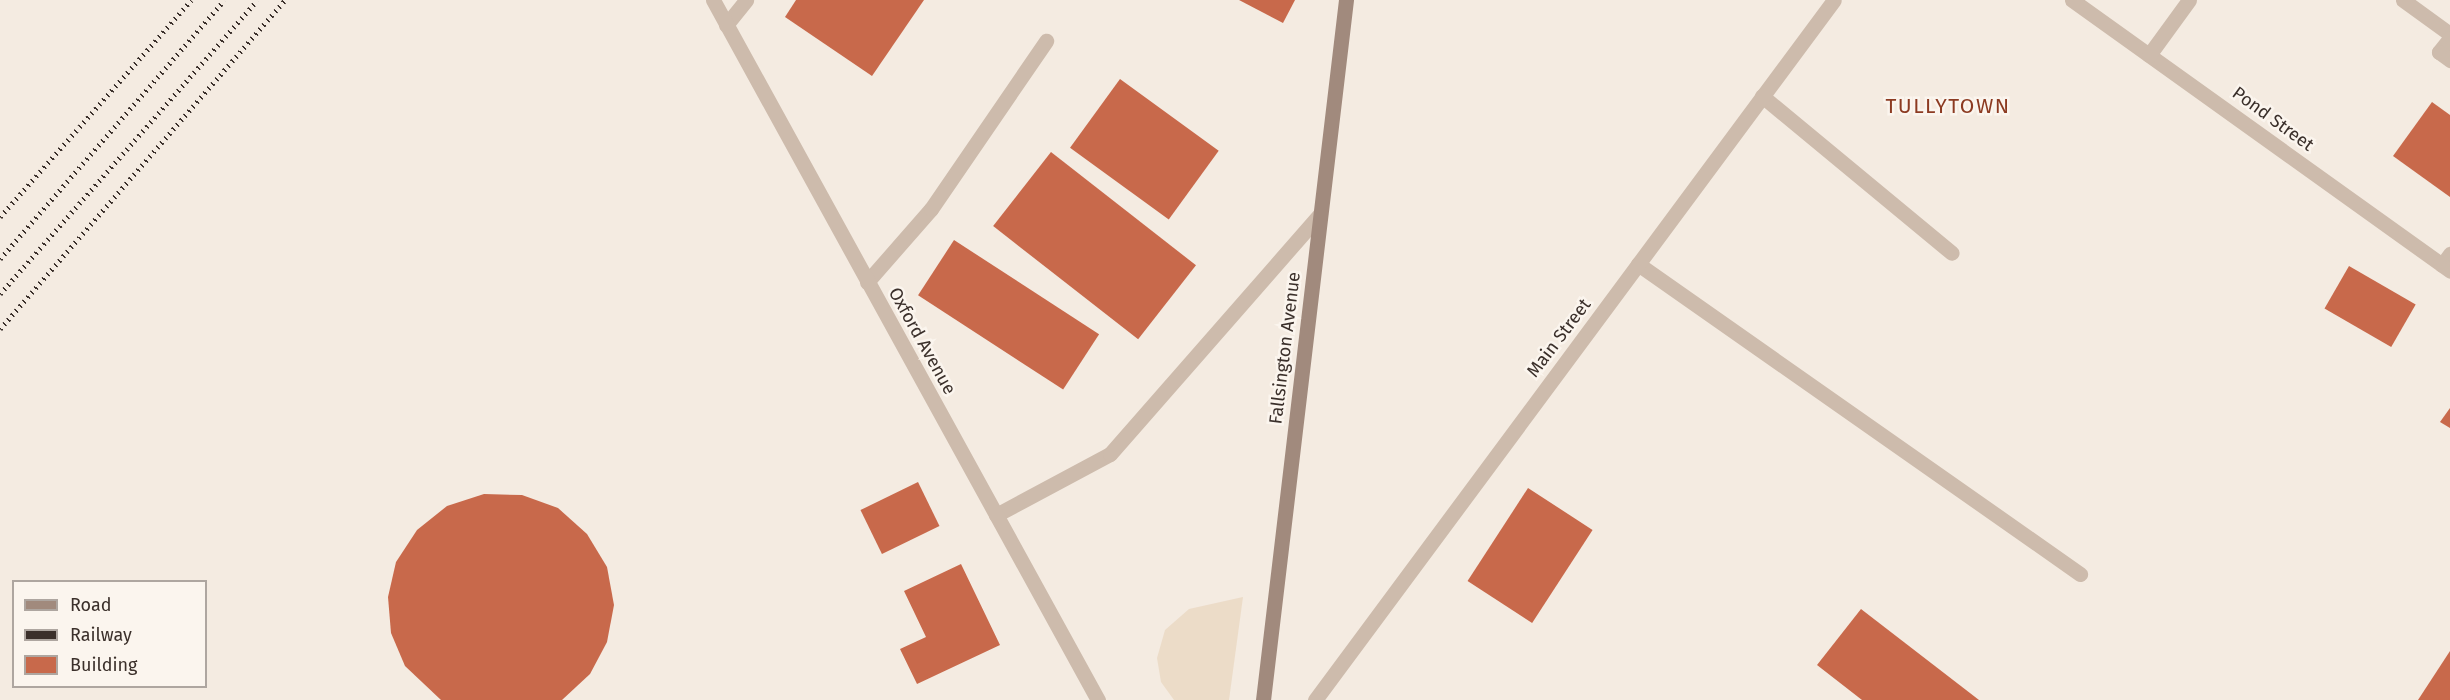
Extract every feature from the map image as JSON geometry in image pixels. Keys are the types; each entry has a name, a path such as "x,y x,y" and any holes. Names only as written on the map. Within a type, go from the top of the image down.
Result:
{"main road":[{"name":"Fallsington Avenue","path":"1263,700 1346,0"}],"street":[{"name":"Oxford Avenue","path":"713,0 1098,700"},
{"path":"726,25 746,0"},
{"name":"Main Street","path":"1315,700 1834,0"},
{"name":"Pond Street","path":"2072,0 2447,263"},
{"path":"2149,55 2189,0"},
{"path":"2403,0 2450,36 2439,52 2450,60"},
{"path":"867,282 931,209 1046,41"},
{"path":"1762,96 1952,253"},
{"path":"996,515 1110,454 1320,214"},
{"path":"1638,264 2080,574"}],"shaded area":[{"path":"1243,597 1229,700 1174,700 1161,682 1157,658 1165,630 1189,609"}],"building":[{"path":"796,0 924,0 872,76 785,17"},
{"path":"1239,0 1295,0 1283,23"},
{"path":"1120,79 1219,151 1169,219 1070,148"},
{"path":"2432,102 2450,115 2450,197 2393,156"},
{"path":"1051,152 1196,265 1138,339 993,226"},
{"path":"954,240 1099,334 1063,390 918,295"},
{"path":"2349,266 2416,304 2391,347 2324,308"},
{"path":"2450,408 2450,428 2440,422"},
{"path":"918,482 939,526 882,554 860,510"},
{"path":"1528,488 1593,530 1532,623 1468,581"},
{"path":"484,494 522,495 558,508 587,534 607,567 614,605 607,642 590,674 562,700 441,700 405,666 391,633 388,597 396,562 417,530 447,506"},
{"path":"961,564 1000,645 917,684 900,649 926,637 904,591"},
{"path":"1861,609 1979,700 1862,700 1817,665"},
{"path":"2450,651 2450,700 2418,700"}],"railway":[{"path":"0,217 191,0"},
{"path":"0,259 224,0"},
{"path":"0,294 257,0"},
{"path":"0,329 285,0"}],"district":[{"name":"TULLYTOWN","path":"1948,106"}]}
